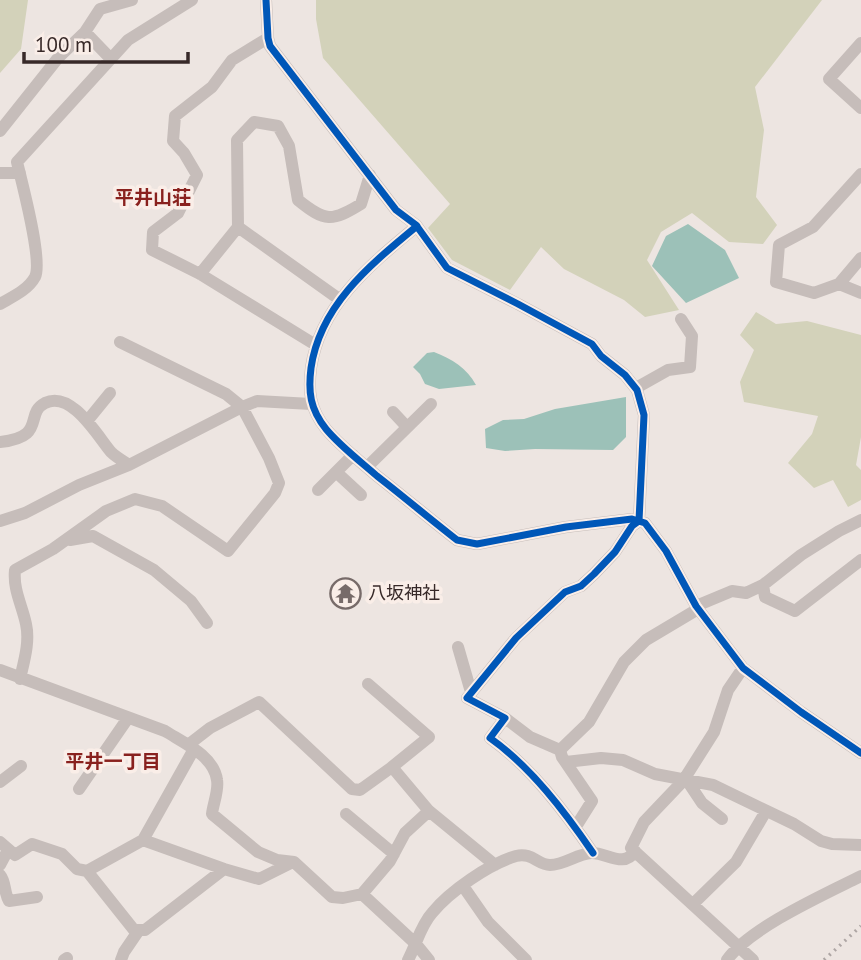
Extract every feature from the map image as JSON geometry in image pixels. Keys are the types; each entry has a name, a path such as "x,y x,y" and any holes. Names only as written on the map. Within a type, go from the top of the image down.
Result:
{"street":[{"path":"0,131 58,58 85,32 100,9 132,0"},
{"path":"0,304 23,290 36,276 37,258 17,162 128,40 192,0"},
{"path":"266,0 270,46 396,210 417,226 447,268 592,344 601,356 625,375 636,388 643,404 644,415 639,521"},
{"path":"85,32 110,58"},
{"path":"268,38 232,60 212,87 175,116 173,141 197,175 178,213 153,232 152,250 200,274 314,344"},
{"path":"861,43 829,79 861,108"},
{"path":"200,274 238,228 237,140 254,122 278,126 289,146 298,200 317,216 340,217 361,204 370,175"},
{"path":"0,173 20,173"},
{"path":"861,174 813,227 779,245 776,282 814,293 839,284 861,258"},
{"path":"417,226 360,276 339,299 314,344 308,389 312,404 325,428 353,456 457,540 468,543 492,542 632,519 645,523 666,551 697,607 743,668 861,754"},
{"path":"238,228 339,299"},
{"path":"839,284 861,293"},
{"path":"636,388 668,370 690,367 692,336 681,319"},
{"path":"20,679 27,645 27,626 17,597 15,570 63,542 106,511 135,499 162,506 228,551 275,493 279,483 242,407 226,394 120,342"},
{"path":"88,420 110,393"},
{"path":"0,442 16,440 31,430 38,409 48,401 62,402 88,420 112,454 129,466"},
{"path":"0,521 26,513 79,485 129,466 257,401 312,404"},
{"path":"367,467 430,404"},
{"path":"393,412 407,427"},
{"path":"318,490 353,456"},
{"path":"336,472 360,495"},
{"path":"563,756 589,722 624,662 646,640 697,607 732,591 746,593 763,586 801,555 861,520"},
{"path":"639,521 594,574 581,586 565,592 516,638 467,698 563,756 623,760 655,774 713,785 794,824 821,841 861,845"},
{"path":"63,542 93,536 106,543 154,570 191,601 207,623"},
{"path":"763,586 765,597 795,611 861,560"},
{"path":"458,647 471,692"},
{"path":"743,668 728,690 714,732 686,781 644,822 631,848 753,960"},
{"path":"0,670 165,731 191,747 206,758 217,780 212,814 258,852 277,860 294,862 332,897 362,894 394,854 405,833 429,811"},
{"path":"87,871 143,840 191,747 210,728 259,702 352,789 360,790 429,737 368,684"},
{"path":"79,789 128,718"},
{"path":"505,719 490,738 514,755 593,853"},
{"path":"563,756 592,801 575,828"},
{"path":"0,782 22,766"},
{"path":"392,766 429,811 495,865"},
{"path":"686,781 702,803 722,819"},
{"path":"694,904 736,862 766,811"},
{"path":"346,814 394,854"},
{"path":"143,840 259,879 294,862"},
{"path":"0,865 4,846 15,855 32,844 62,854 77,869 87,871 134,930 145,930 224,869"},
{"path":"408,960 430,914 463,886 495,865 524,855 547,865 556,865 593,853 624,860 635,851"},
{"path":"0,875 4,879 6,895 14,907 37,897"},
{"path":"727,960 738,947 794,911 861,876"},
{"path":"463,886 488,922 526,960"},
{"path":"362,894 416,944 429,960"},
{"path":"121,960 139,930"}],"green space":[{"path":"0,0 28,0 21,49 0,73"},
{"path":"316,0 822,0 755,87 764,130 756,197 777,225 763,244 729,242 692,213 661,232 647,260 679,310 645,317 624,300 564,269 541,247 510,290 452,260 428,228 450,204 323,58 316,19"},
{"path":"756,312 776,324 807,321 861,335 861,437 856,465 861,470 861,500 848,507 833,480 814,488 788,463 812,434 818,416 744,402 740,382 754,350 740,335"}],"water":[{"path":"688,224 725,250 739,278 686,303 652,266 666,236"},
{"path":"434,352 458,365 476,385 439,389 425,384 413,367 427,353"},
{"path":"626,397 626,437 613,450 505,451 486,448 485,429 503,420 524,419 555,409"}],"railway":[{"path":"824,960 861,926"}],"cycle path":[{"path":"266,0 270,46 396,210 416,225 447,268 592,344 637,390 644,415 639,521 594,574 581,586 565,592 516,638 467,698 505,718 490,738 519,762 546,791 593,853"},
{"path":"417,226 365,271 350,288 336,306 316,345 311,368 311,400 326,429 377,476 457,540 477,544 566,527 632,519 645,523 666,551 696,606 743,668 861,753"}],"place":[{"name":"八坂神社","path":"345,593"}],"district":[{"name":"平井山荘","path":"153,197"},
{"name":"平井一丁目","path":"113,761"}]}
